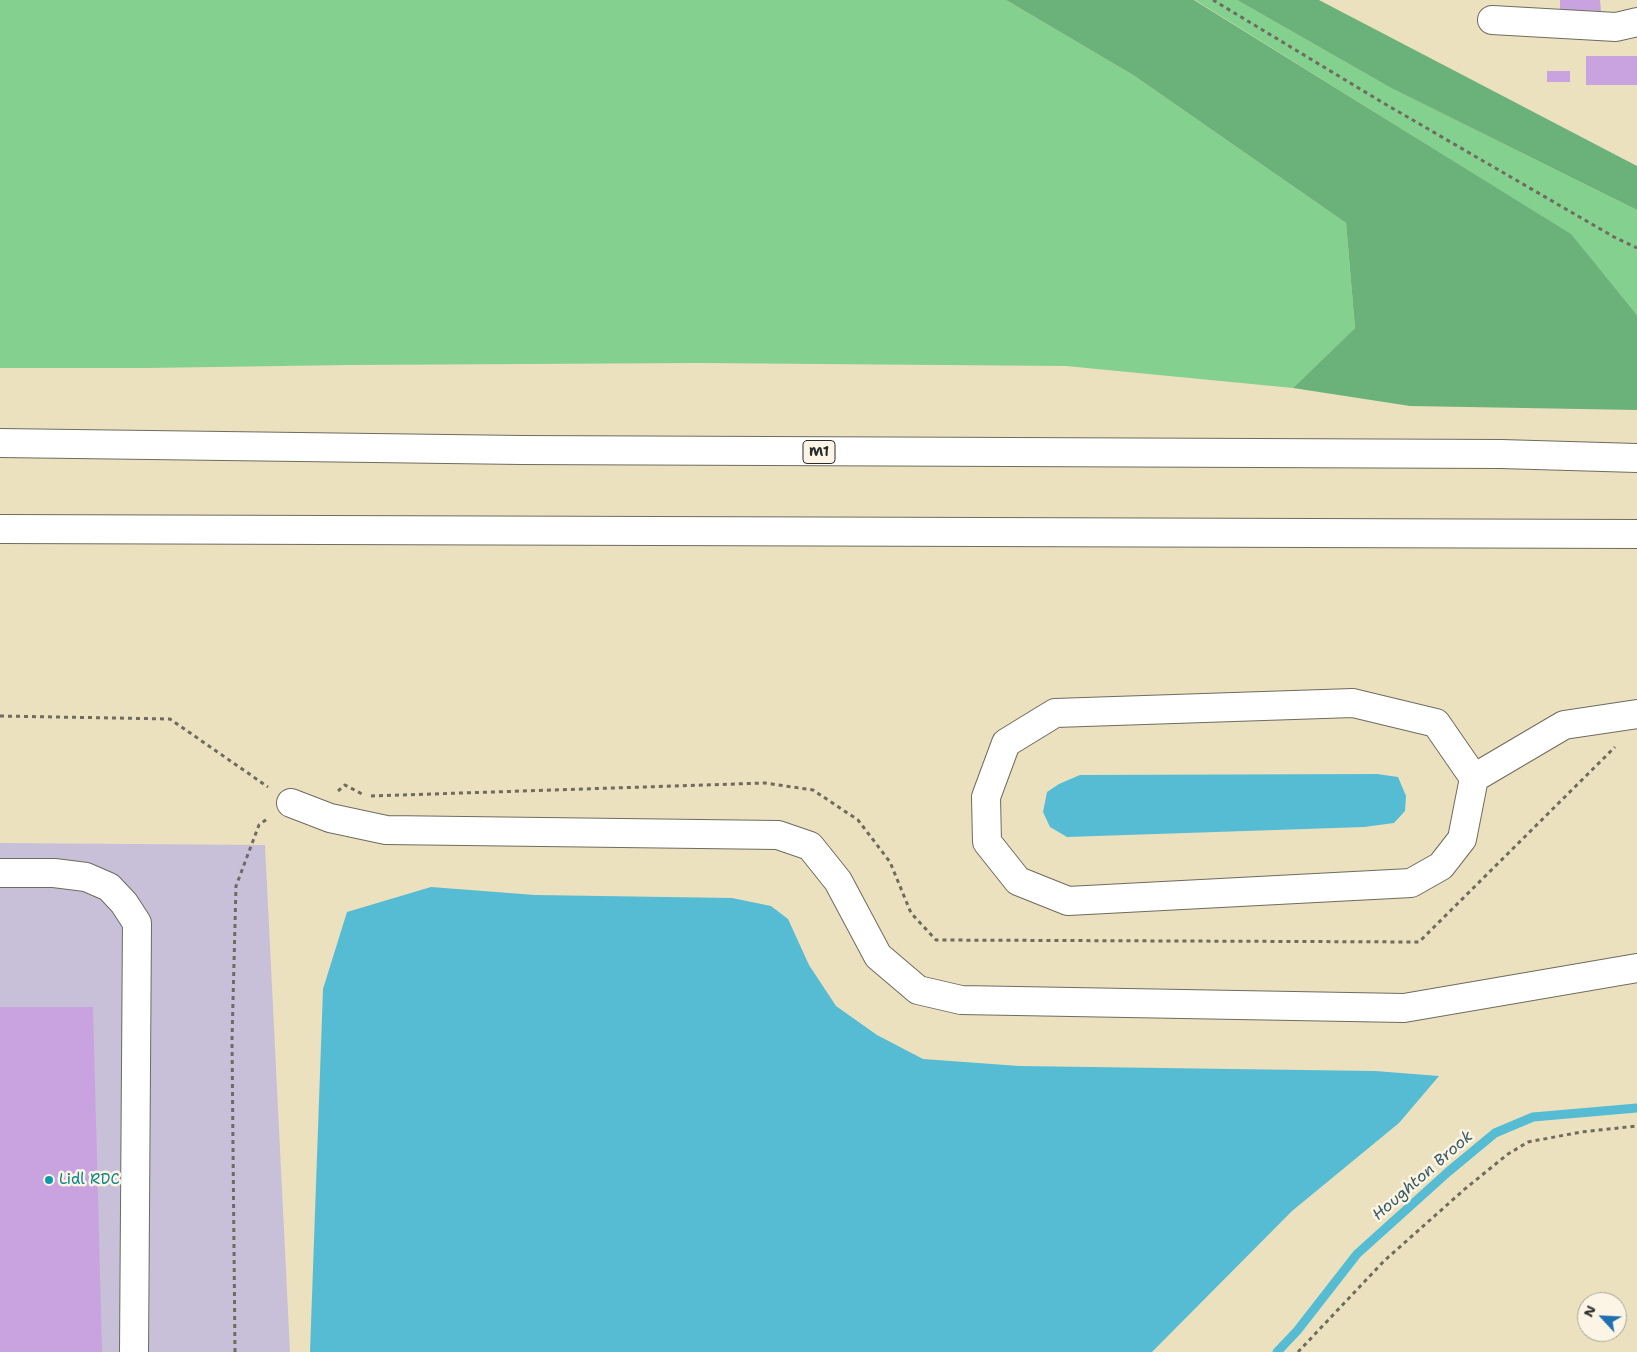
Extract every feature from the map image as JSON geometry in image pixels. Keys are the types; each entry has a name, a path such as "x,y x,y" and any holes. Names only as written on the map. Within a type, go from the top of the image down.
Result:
{"main road":[{"path":"1492,20 1616,27 1637,22"},
{"name":"M1","path":"0,443 532,450 1501,454 1637,458"},
{"path":"0,529 1637,534"},
{"path":"1474,778 1436,723 1353,703 1055,713 1006,743 986,797 988,842 1018,881 1068,901 1410,883 1441,866 1462,839 1474,778 1564,725 1637,714"},
{"path":"291,803 330,818 386,830 778,835 810,846 838,880 878,956 918,990 961,1000 1404,1008 1637,968"},
{"path":"0,873 54,873 86,877 109,887 124,903 137,923 134,1352"}],"path":[{"path":"1213,0 1396,110 1614,237 1637,248"},
{"path":"0,716 170,719 291,803 259,824 236,886 232,1040 235,1352"},
{"path":"1298,1352 1384,1261 1466,1188 1508,1154 1528,1142 1581,1132 1637,1126"}],"shaded area":[{"path":"0,843 265,845 290,1352 0,1352"}],"green space":[{"path":"0,0 1006,0 1133,75 1346,223 1355,328 1293,388 1066,366 699,363 0,368"},
{"path":"1006,0 1194,0 1571,234 1637,315 1637,410 1410,406 1293,388 1355,328 1346,223 1133,75"},
{"path":"1195,0 1237,0 1391,88 1637,210 1637,315 1570,234"},
{"path":"1237,0 1319,0 1637,166 1637,210 1391,88"}],"water":[{"path":"1377,774 1398,777 1406,796 1405,811 1394,823 1364,827 1067,837 1050,827 1043,812 1047,792 1059,784 1080,775"},
{"path":"431,887 535,895 732,898 771,906 788,919 809,965 836,1006 877,1035 923,1059 1019,1066 1375,1071 1439,1076 1399,1123 1292,1211 1152,1352 310,1352 323,989 347,912"}],"building":[{"path":"1560,0 1600,0 1601,11 1560,10"},
{"path":"1586,56 1637,56 1637,85 1586,85"},
{"path":"1547,71 1570,71 1570,82 1547,82"},
{"name":"Lidl RDC","path":"0,1007 93,1007 102,1352 0,1352"}],"waterway":[{"name":"Houghton Brook","path":"1277,1352 1297,1331 1357,1254 1448,1172 1495,1133 1533,1117 1637,1108"}],"place":[{"name":"Lidl RDC","path":"49,1180"}]}
